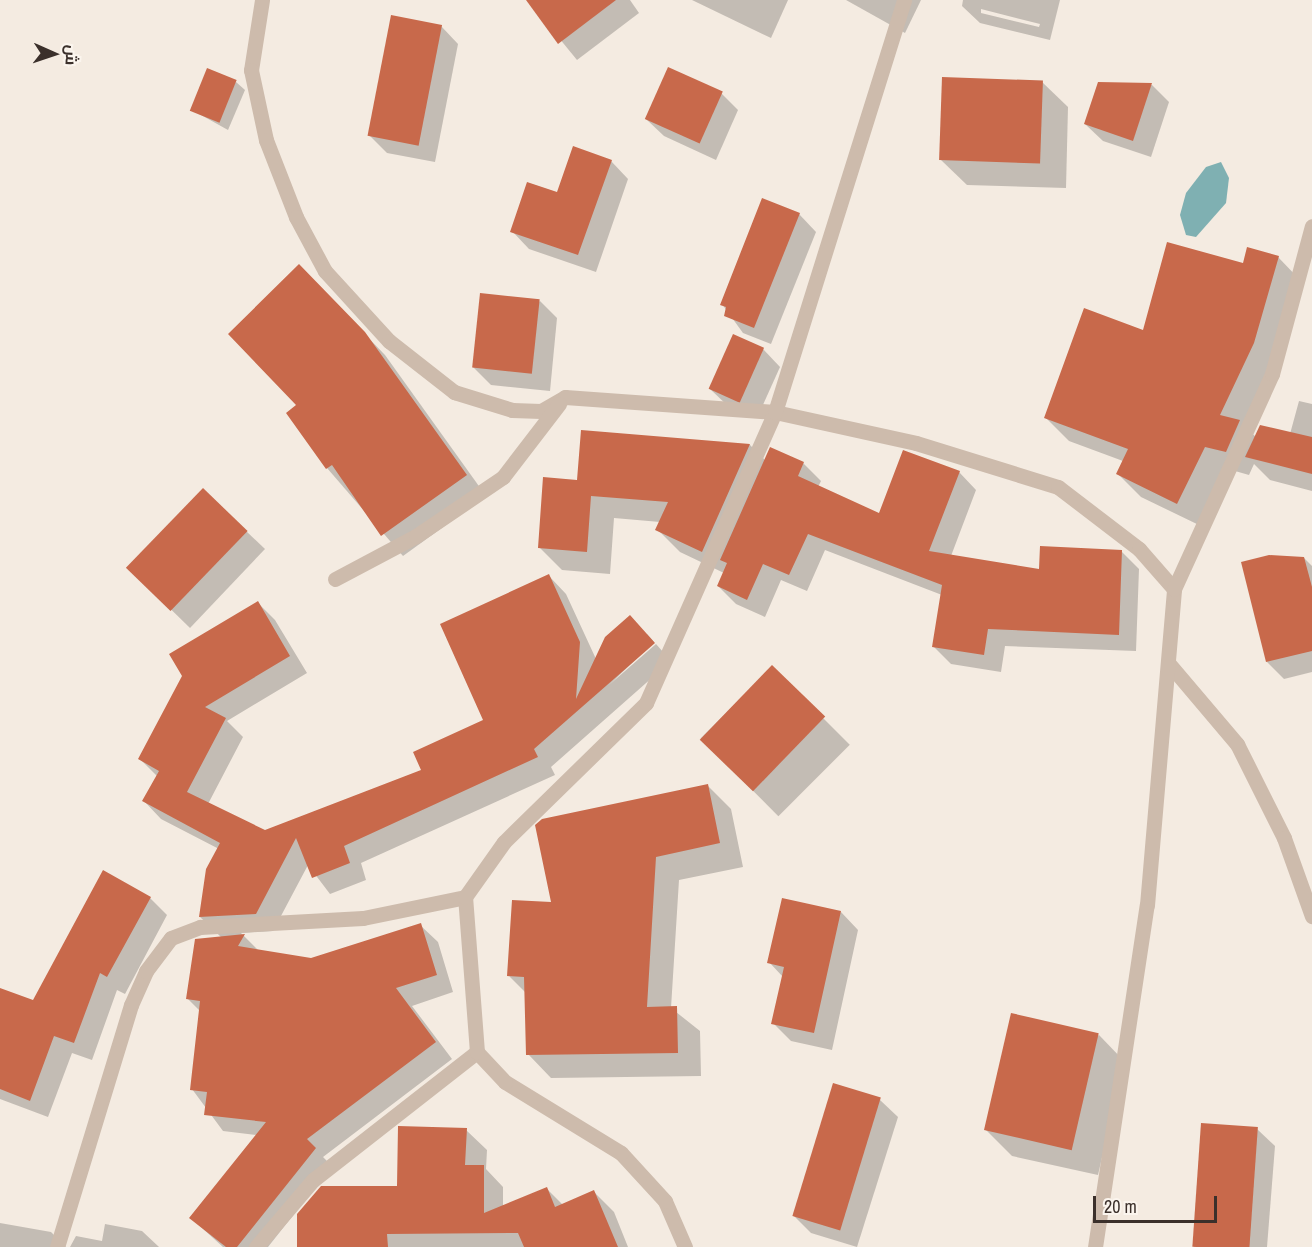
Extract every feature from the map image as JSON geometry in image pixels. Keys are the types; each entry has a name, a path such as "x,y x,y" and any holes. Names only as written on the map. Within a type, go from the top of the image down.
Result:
{"street":[{"path":"262,0 251,70 266,140 296,218 326,271 389,341 454,392 512,410 541,411 565,397 775,412 916,443 1058,487 1139,549 1174,589"},
{"path":"57,1247 131,1005 146,971 171,938 200,927 363,918 465,897 533,810 646,703 775,412 904,0"},
{"path":"1095,1247 1148,905 1170,665 1174,589 1272,374 1312,226"},
{"path":"335,579 416,536 503,477 565,397"},
{"path":"1170,665 1237,744 1284,838 1312,916"},
{"path":"465,897 477,1052 505,1082 621,1153 665,1201 685,1247"},
{"path":"256,1247 313,1180 477,1052"}],"water":[{"path":"1221,162 1229,178 1226,203 1196,237 1186,235 1180,215 1186,193 1206,167"}],"building":[{"path":"526,0 616,0 558,44"},
{"path":"391,15 442,25 419,146 368,136"},
{"path":"668,67 723,91 700,143 645,119"},
{"path":"207,68 237,80 219,123 190,111"},
{"path":"942,77 1043,81 1040,163 939,160"},
{"path":"1098,82 1152,83 1133,141 1084,124"},
{"path":"573,146 612,160 578,255 510,232 527,182 557,192"},
{"path":"762,198 800,213 754,328 724,316 726,307 720,305"},
{"path":"1167,242 1243,263 1247,247 1279,256 1254,343 1220,415 1240,420 1226,452 1205,447 1177,504 1116,474 1128,449 1044,418 1084,308 1143,330"},
{"path":"299,264 365,332 467,475 381,536 332,465 326,469 286,413 296,405 228,334"},
{"path":"480,293 540,299 532,374 472,368"},
{"path":"733,334 764,348 740,403 709,389"},
{"path":"1260,425 1312,437 1312,474 1245,457"},
{"path":"581,430 750,444 702,552 655,530 668,502 591,496 587,552 538,548 543,477 577,480"},
{"path":"770,447 804,462 798,476 879,513 903,450 960,471 929,551 1039,569 1040,546 1122,550 1119,635 988,629 984,655 932,647 942,585 808,534 789,575 763,564 747,600 717,586 727,563 720,560"},
{"path":"203,488 248,531 170,611 126,568"},
{"path":"1269,555 1304,557 1312,587 1312,651 1266,662 1241,562"},
{"path":"549,574 580,642 576,699 605,637 630,615 655,643 534,749 538,757 344,846 350,863 312,878 296,838 256,914 199,917 206,869 220,843 142,801 159,771 138,759 182,676 169,654 258,601 290,656 205,707 226,718 187,792 265,830 421,770 413,752 483,720 440,624"},
{"path":"772,665 825,716 753,791 700,740"},
{"path":"708,784 720,843 656,857 647,1007 677,1006 678,1053 526,1055 524,977 507,976 512,900 551,902 535,825 542,819"},
{"path":"103,870 151,897 107,977 100,973 74,1043 54,1036 30,1101 0,1089 0,988 33,1000"},
{"path":"782,898 841,911 814,1033 771,1024 784,967 767,963"},
{"path":"421,923 437,975 396,988 436,1042 307,1139 316,1148 237,1247 226,1247 189,1218 266,1122 204,1115 207,1092 190,1090 200,1001 186,999 195,939 245,934 238,946 311,958"},
{"path":"1011,1013 1099,1033 1072,1150 984,1130"},
{"path":"833,1083 881,1098 840,1231 792,1216"},
{"path":"1201,1123 1258,1127 1249,1247 1192,1247"},
{"path":"398,1126 467,1128 465,1165 484,1165 484,1213 547,1187 555,1207 594,1190 618,1247 524,1247 518,1233 387,1234 388,1247 297,1247 297,1214 321,1186 397,1186"}]}
